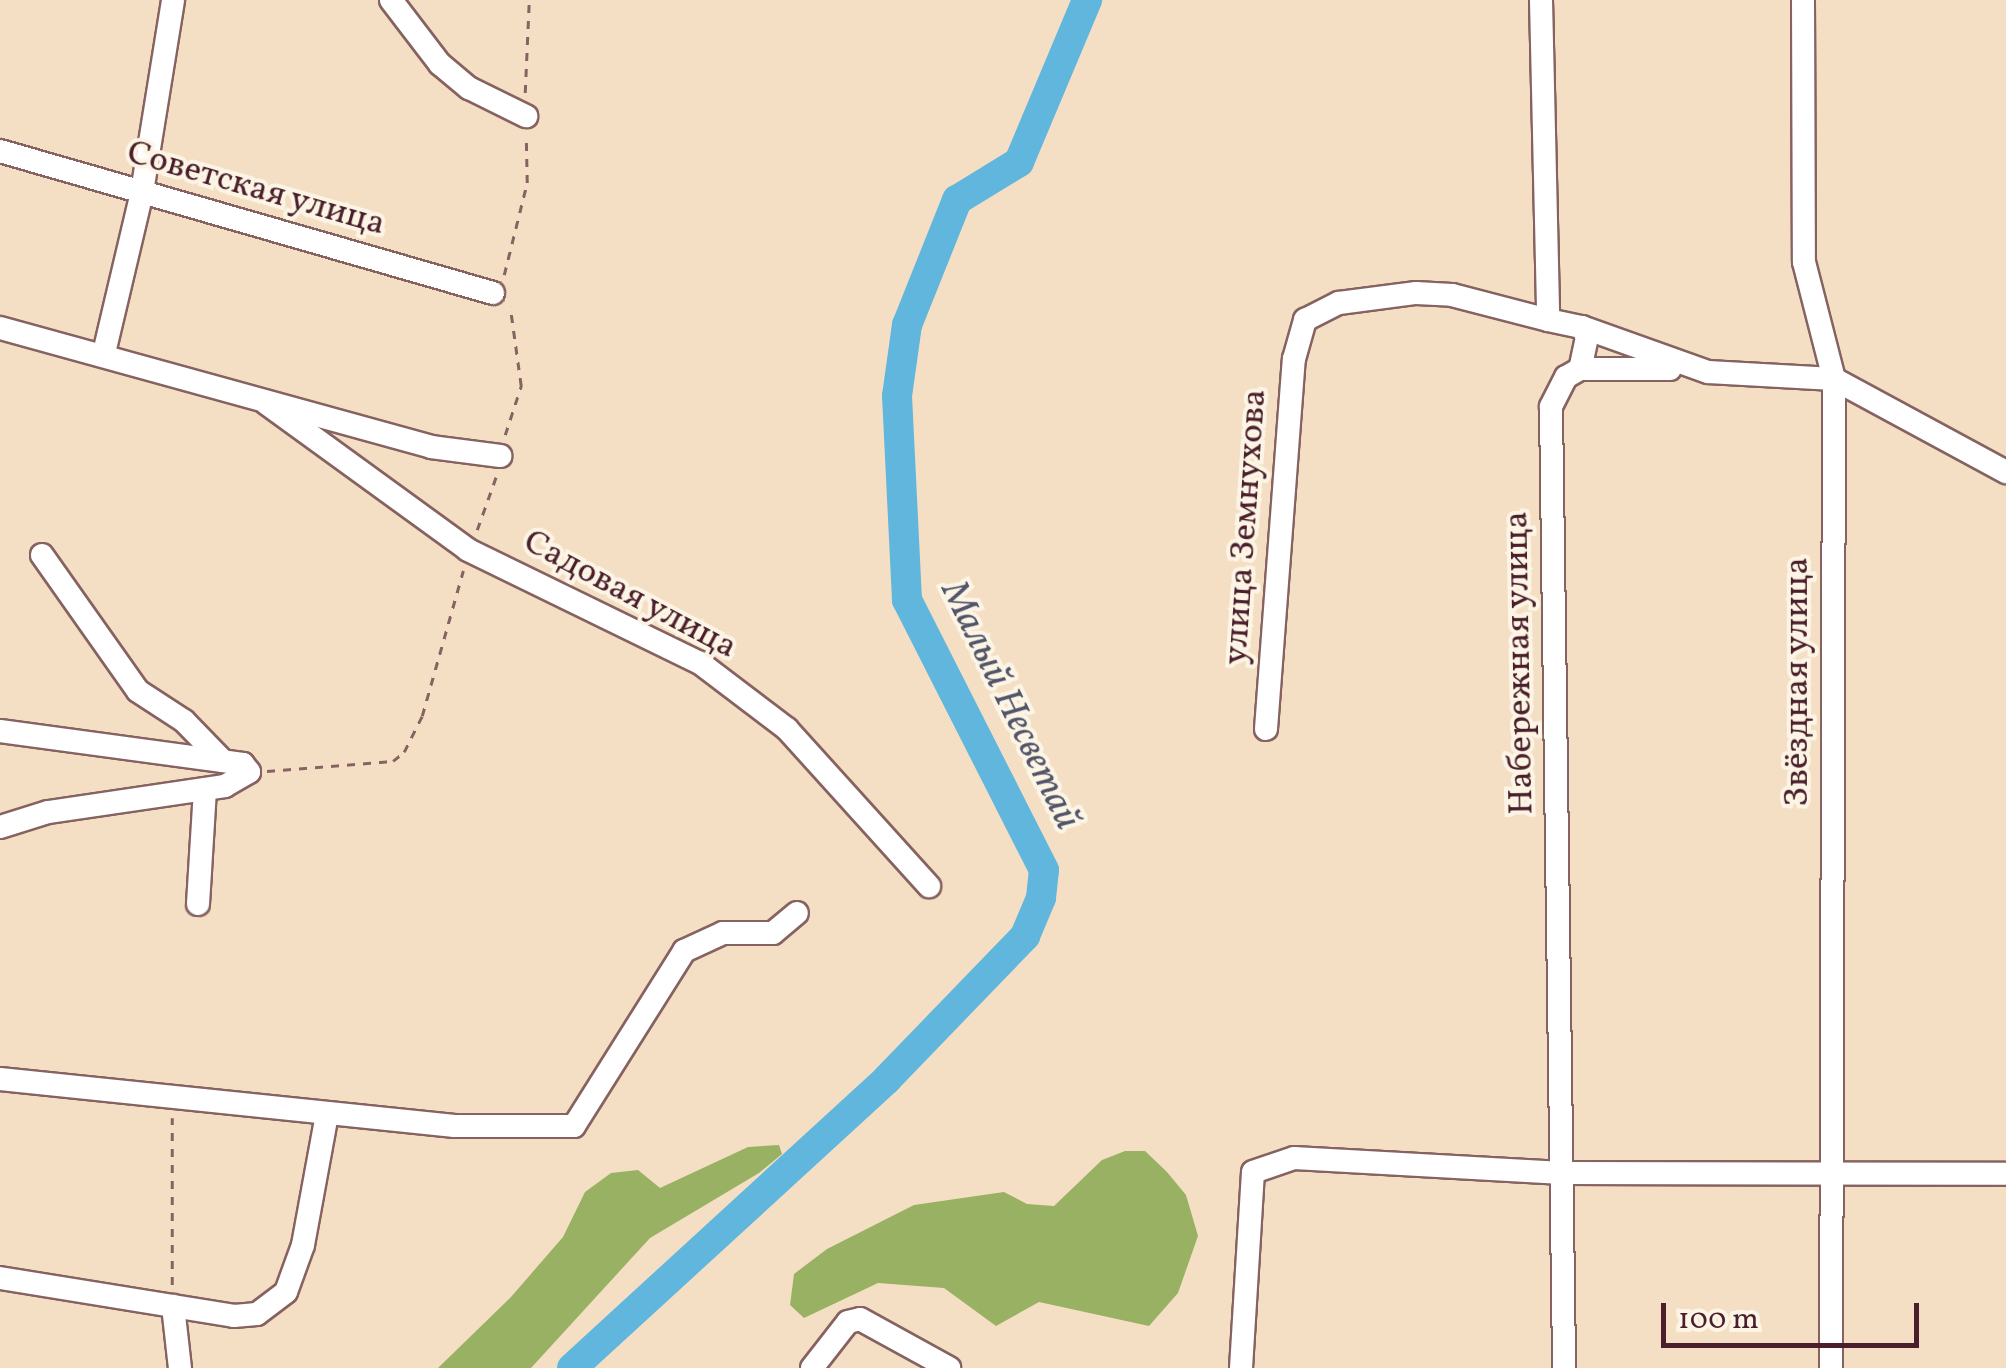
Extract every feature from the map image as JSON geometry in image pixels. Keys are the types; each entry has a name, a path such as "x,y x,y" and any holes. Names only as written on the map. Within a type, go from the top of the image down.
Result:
{"street":[{"path":"104,352 142,192 173,0"},
{"path":"392,0 440,64 469,88 526,116"},
{"path":"1541,0 1548,320 1582,327 1708,372"},
{"name":"Звёздная улица","path":"1803,0 1804,262 1834,379 1831,1368"},
{"name":"Советская улица","path":"0,151 493,293"},
{"name":"улица Земнухова","path":"1266,730 1300,329 1338,303 1416,293 1452,294 1548,320"},
{"path":"1582,327 1587,352 1580,370 1834,379 2006,472"},
{"name":"Садовая улица","path":"0,328 104,352 266,403 432,447 500,456"},
{"name":"Набережная улица","path":"1564,1368 1551,408 1566,378 1580,370"},
{"name":"Садовая улица","path":"266,403 468,550 700,664 787,729 928,886"},
{"path":"42,555 138,691 184,721 224,761"},
{"path":"0,731 244,764 249,772 205,788 48,812 0,827"},
{"path":"198,904 205,788"},
{"path":"0,1079 455,1126 574,1126 684,951 723,932 773,934 796,913"},
{"path":"0,1278 234,1316 257,1314 286,1292 316,1193 327,1114"},
{"path":"1242,1368 1253,1172 1294,1158 1563,1172 2006,1174"},
{"path":"173,1306 180,1368"},
{"path":"812,1368 848,1322 860,1318 949,1368"}],"path":[{"path":"249,772 393,762 404,752 422,716 468,550 493,494 521,386 521,359 510,307 493,293 515,247 526,182 528,0"},
{"path":"173,1097 167,1204 173,1306"}],"green space":[{"path":"779,1145 782,1154 759,1173 650,1238 531,1368 438,1368 511,1297 563,1237 585,1192 611,1173 638,1170 660,1188 748,1147"},
{"path":"1125,1151 1145,1151 1167,1172 1186,1195 1198,1236 1178,1293 1149,1326 1039,1302 996,1326 944,1288 878,1283 804,1318 790,1305 794,1274 827,1249 914,1205 1004,1192 1027,1204 1054,1206 1102,1160"}],"waterway":[{"name":"Малый Несветай","path":"572,1368 887,1079 1025,936 1041,898 1044,870 907,600 897,396 907,325 957,200 1019,162 1087,0"}]}
